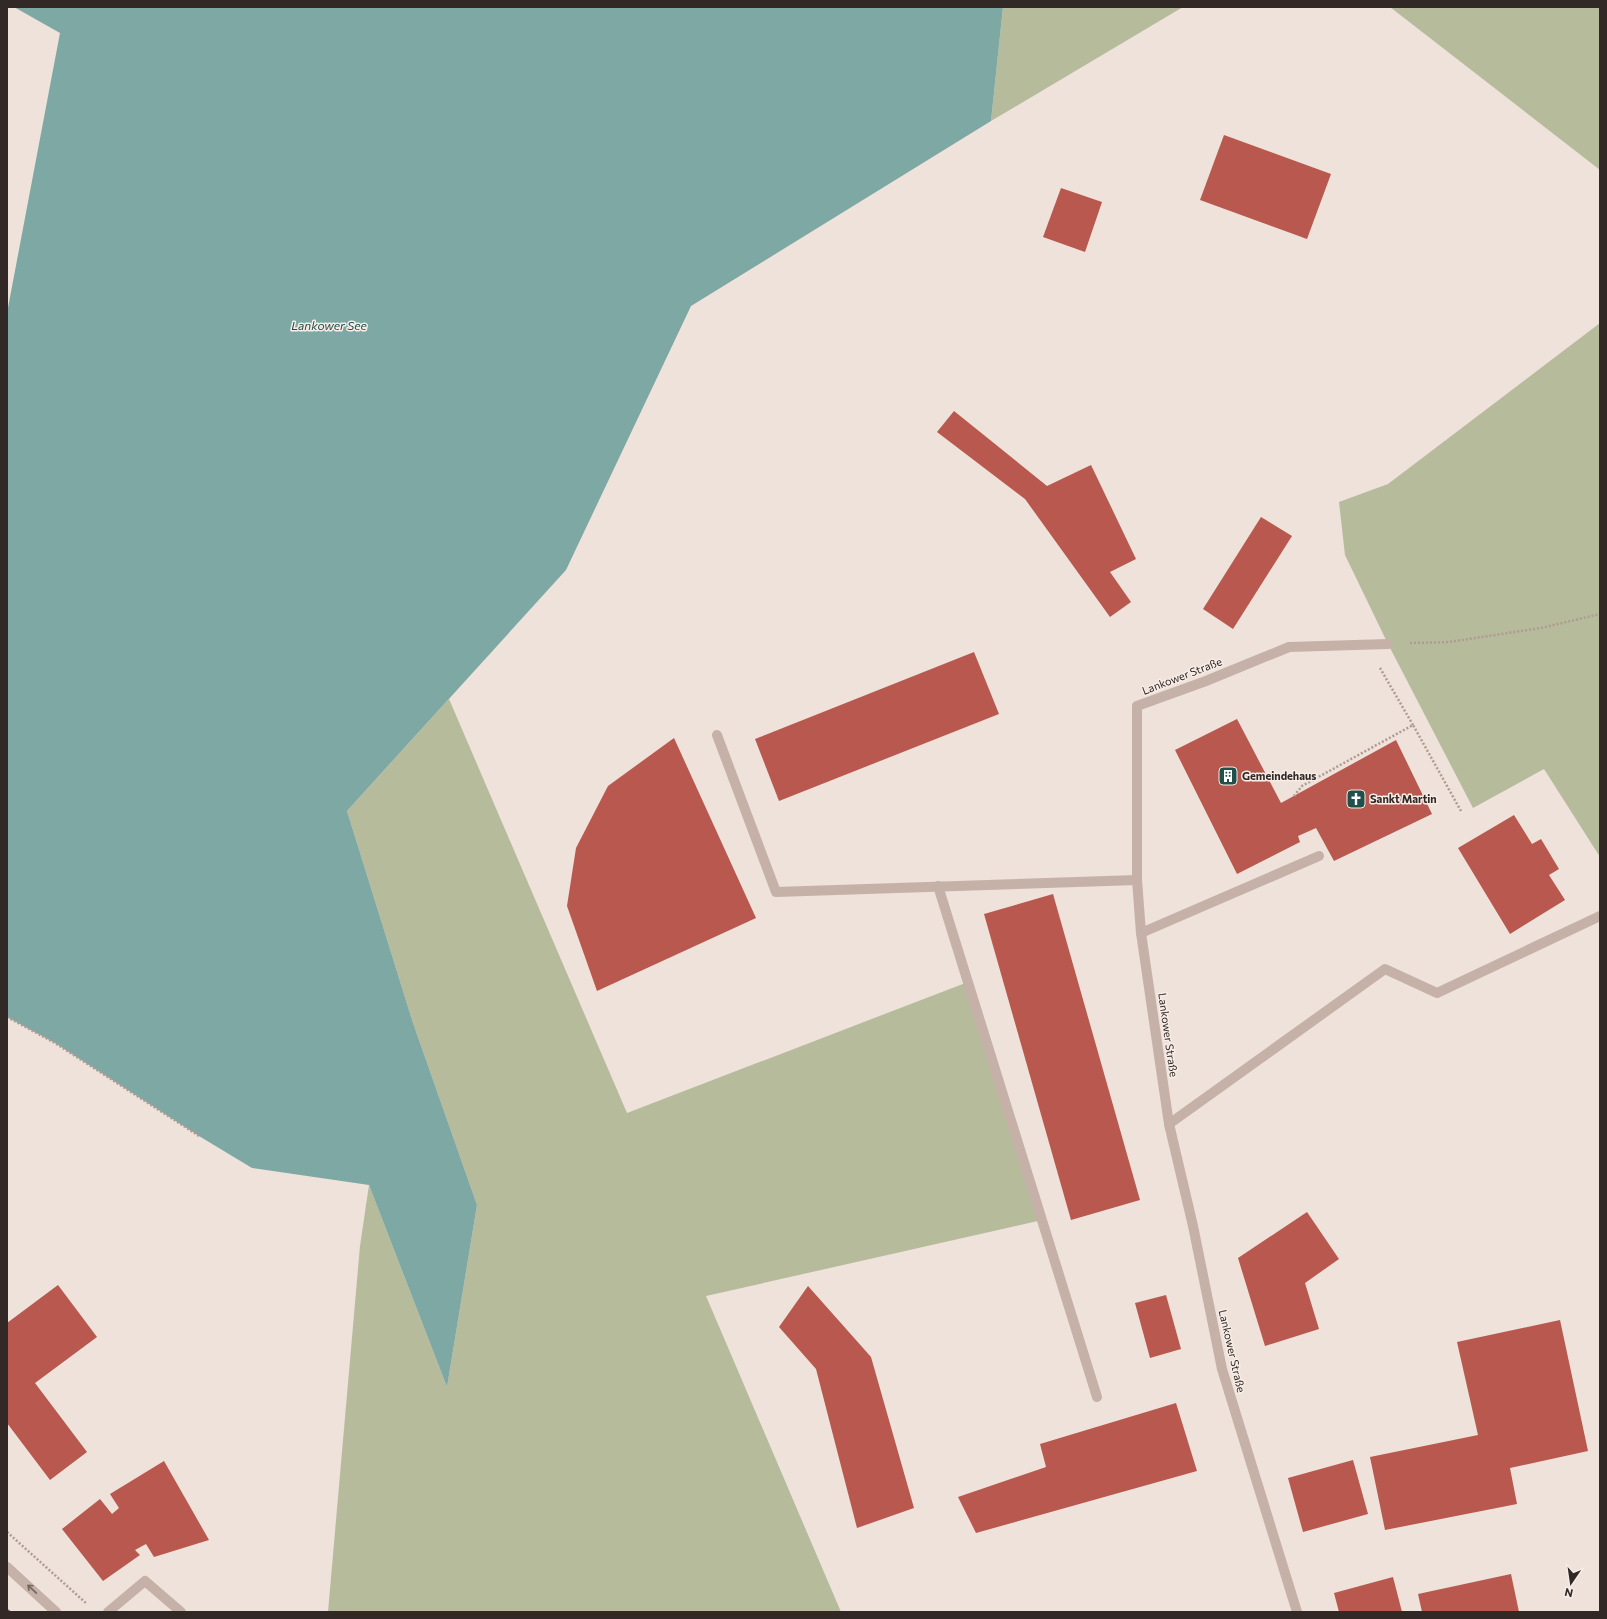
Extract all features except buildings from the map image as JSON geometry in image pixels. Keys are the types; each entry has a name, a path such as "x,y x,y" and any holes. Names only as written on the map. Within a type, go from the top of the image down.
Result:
{"street":[{"name":"Lankower Straße","path":"1297,1612 1222,1369 1193,1226 1169,1124 1141,933 1137,880 1137,706 1206,681 1289,647 1388,644"},
{"path":"717,735 776,892 1137,880"},
{"path":"1141,933 1319,856"},
{"path":"938,886 1097,1397"},
{"path":"1169,1124 1385,969 1437,993 1600,916"},
{"path":"7,1567 56,1612"},
{"path":"108,1612 145,1581 182,1612"}],"path":[{"path":"1388,644 1449,642 1541,628 1600,614"},
{"path":"1367,645 1460,811"},
{"path":"1294,796 1302,786 1413,725"},
{"path":"7,1017 55,1043 199,1136"},
{"path":"7,1532 90,1607"}],"green space":[{"path":"1003,7 1183,7 991,121"},
{"path":"1390,7 1600,7 1600,170"},
{"path":"1600,323 1600,857 1544,769 1473,808 1388,644 1345,555 1339,502 1388,484"},
{"path":"449,699 627,1113 968,982 1042,1220 706,1296 841,1612 328,1612 360,1246 369,1185 447,1387 477,1205 413,1023 347,811"}],"water":[{"name":"Lankower See","path":"14,7 1003,7 991,121 691,306 566,570 347,811 413,1023 477,1205 447,1387 369,1185 252,1168 199,1136 55,1043 7,1017 7,313 60,33"}],"tram line":[{"path":"7,1609 11,1612"}],"place":[{"name":"Gemeindehaus","path":"1228,776"},
{"name":"Sankt Martin","path":"1356,799"}]}
